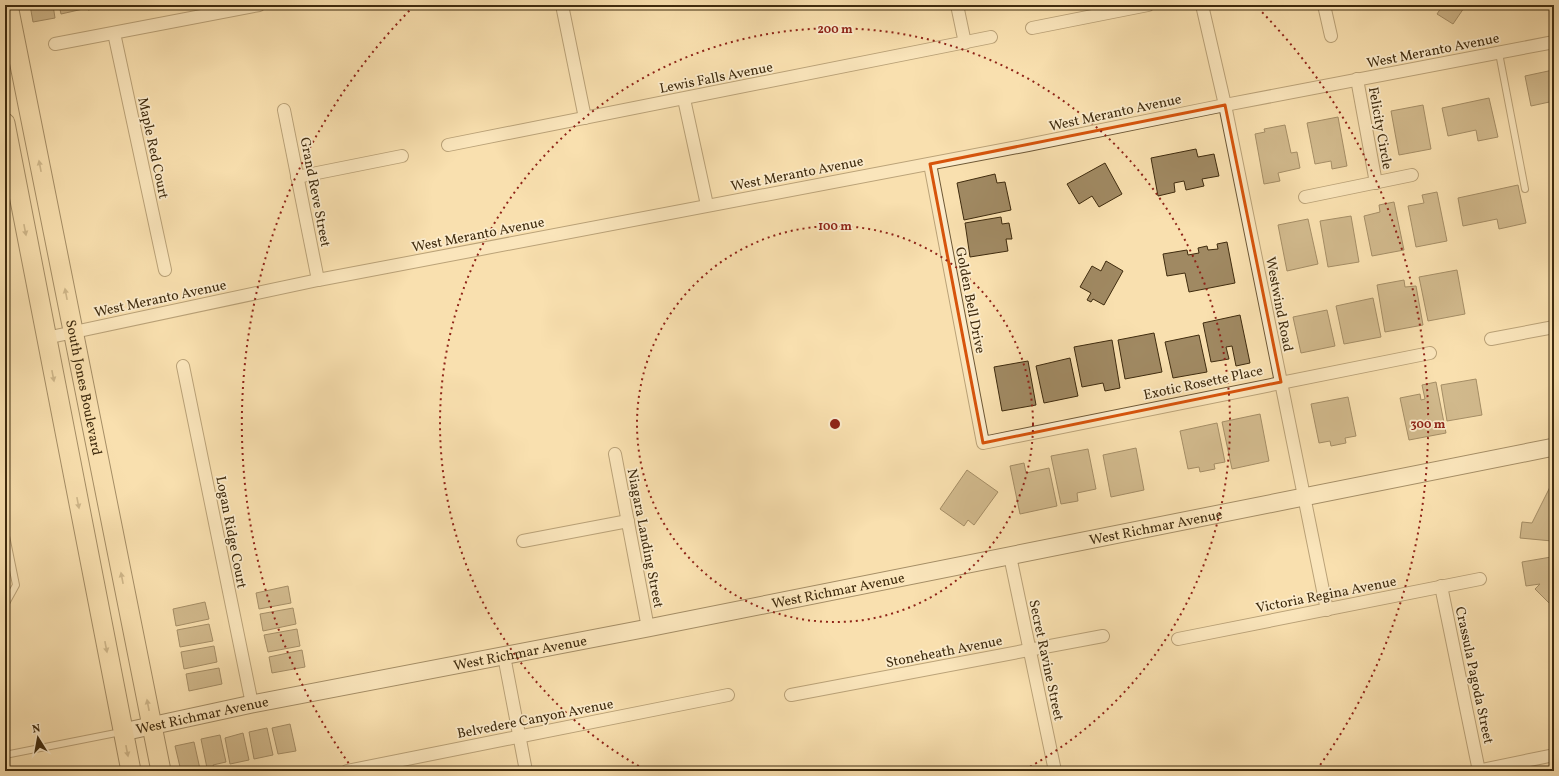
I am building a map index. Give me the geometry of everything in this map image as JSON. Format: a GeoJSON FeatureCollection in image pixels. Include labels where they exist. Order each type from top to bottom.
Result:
{"type":"FeatureCollection","features":[{"type":"Feature","properties":{"kind":"main road","name":"South Jones Boulevard"},"geometry":{"type":"LineString","coordinates":[[8,5],[160,771]]}},
{"type":"Feature","properties":{"kind":"main road","name":"South Jones Boulevard"},"geometry":{"type":"LineString","coordinates":[[5,123],[130,771]]}},
{"type":"Feature","properties":{"kind":"street"},"geometry":{"type":"LineString","coordinates":[[55,44],[259,5]]}},
{"type":"Feature","properties":{"kind":"street"},"geometry":{"type":"LineString","coordinates":[[562,5],[586,118]]}},
{"type":"Feature","properties":{"kind":"street"},"geometry":{"type":"LineString","coordinates":[[957,5],[965,43]]}},
{"type":"Feature","properties":{"kind":"street"},"geometry":{"type":"LineString","coordinates":[[1032,28],[1148,5]]}},
{"type":"Feature","properties":{"kind":"street","name":"Westwind Road"},"geometry":{"type":"LineString","coordinates":[[1202,5],[1225,105],[1327,610]]}},
{"type":"Feature","properties":{"kind":"street"},"geometry":{"type":"LineString","coordinates":[[1324,5],[1331,36]]}},
{"type":"Feature","properties":{"kind":"street","name":"Maple Red Court"},"geometry":{"type":"LineString","coordinates":[[114,33],[165,270]]}},
{"type":"Feature","properties":{"kind":"street","name":"Lewis Falls Avenue"},"geometry":{"type":"LineString","coordinates":[[448,145],[991,37]]}},
{"type":"Feature","properties":{"kind":"street","name":"West Meranto Avenue"},"geometry":{"type":"LineString","coordinates":[[46,338],[318,280],[707,205],[930,164],[1225,105],[1554,42]]}},
{"type":"Feature","properties":{"kind":"street","name":"Felicity Circle"},"geometry":{"type":"LineString","coordinates":[[1358,80],[1376,183]]}},
{"type":"Feature","properties":{"kind":"street"},"geometry":{"type":"LineString","coordinates":[[684,99],[707,205]]}},
{"type":"Feature","properties":{"kind":"street","name":"Grand Reve Street"},"geometry":{"type":"LineString","coordinates":[[284,110],[318,280]]}},
{"type":"Feature","properties":{"kind":"street"},"geometry":{"type":"LineString","coordinates":[[298,177],[402,156]]}},
{"type":"Feature","properties":{"kind":"street","name":"Golden Bell Drive"},"geometry":{"type":"LineString","coordinates":[[930,164],[983,443]]}},
{"type":"Feature","properties":{"kind":"street","name":"Felicity Circle"},"geometry":{"type":"LineString","coordinates":[[1305,196],[1412,175]]}},
{"type":"Feature","properties":{"kind":"street"},"geometry":{"type":"LineString","coordinates":[[1491,339],[1554,327]]}},
{"type":"Feature","properties":{"kind":"street","name":"Exotic Rosette Place"},"geometry":{"type":"LineString","coordinates":[[983,443],[1430,353]]}},
{"type":"Feature","properties":{"kind":"street","name":"Logan Ridge Court"},"geometry":{"type":"LineString","coordinates":[[183,366],[252,704]]}},
{"type":"Feature","properties":{"kind":"street","name":"West Richmar Avenue"},"geometry":{"type":"LineString","coordinates":[[123,732],[252,704],[648,628],[1554,447]]}},
{"type":"Feature","properties":{"kind":"street","name":"Niagara Landing Street"},"geometry":{"type":"LineString","coordinates":[[615,454],[648,628]]}},
{"type":"Feature","properties":{"kind":"street"},"geometry":{"type":"LineString","coordinates":[[523,541],[628,521]]}},
{"type":"Feature","properties":{"kind":"street","name":"Secret Ravine Street"},"geometry":{"type":"LineString","coordinates":[[1010,556],[1055,771]]}},
{"type":"Feature","properties":{"kind":"street","name":"Victoria Regina Avenue"},"geometry":{"type":"LineString","coordinates":[[1178,639],[1480,579]]}},
{"type":"Feature","properties":{"kind":"street","name":"Crassula Pagoda Street"},"geometry":{"type":"LineString","coordinates":[[1442,586],[1478,771]]}},
{"type":"Feature","properties":{"kind":"street","name":"Stoneheath Avenue"},"geometry":{"type":"LineString","coordinates":[[791,695],[1102,636]]}},
{"type":"Feature","properties":{"kind":"street"},"geometry":{"type":"LineString","coordinates":[[504,656],[526,771]]}},
{"type":"Feature","properties":{"kind":"street","name":"Belvedere Canyon Avenue"},"geometry":{"type":"LineString","coordinates":[[347,771],[728,695]]}},
{"type":"Feature","properties":{"kind":"street"},"geometry":{"type":"LineString","coordinates":[[1478,771],[1554,755]]}},
{"type":"Feature","properties":{"kind":"lane"},"geometry":{"type":"LineString","coordinates":[[1499,53],[1525,189]]}},
{"type":"Feature","properties":{"kind":"lane"},"geometry":{"type":"LineString","coordinates":[[5,531],[16,585],[5,605]]}},
{"type":"Feature","properties":{"kind":"lane"},"geometry":{"type":"LineString","coordinates":[[5,755],[123,732]]}},
{"type":"Feature","properties":{"kind":"highlighted area"},"geometry":{"type":"Polygon","coordinates":[[[1225,105],[1281,382],[983,443],[930,164],[1225,105]]]}},
{"type":"Feature","properties":{"kind":"building"},"geometry":{"type":"Polygon","coordinates":[[[30,5],[45,5],[45,7],[53,5],[55,18],[33,22],[30,5]]]}},
{"type":"Feature","properties":{"kind":"building"},"geometry":{"type":"Polygon","coordinates":[[[59,5],[82,5],[83,9],[61,14],[59,5]]]}},
{"type":"Feature","properties":{"kind":"building"},"geometry":{"type":"Polygon","coordinates":[[[87,5],[109,5],[109,6],[88,10],[87,5]]]}},
{"type":"Feature","properties":{"kind":"building"},"geometry":{"type":"Polygon","coordinates":[[[1438,5],[1466,5],[1453,24],[1437,14],[1441,8],[1438,5]]]}},
{"type":"Feature","properties":{"kind":"building"},"geometry":{"type":"Polygon","coordinates":[[[1553,70],[1554,101],[1531,106],[1525,76],[1553,70]]]}},
{"type":"Feature","properties":{"kind":"building"},"geometry":{"type":"Polygon","coordinates":[[[1489,98],[1498,137],[1478,141],[1476,130],[1448,136],[1442,108],[1489,98]]]}},
{"type":"Feature","properties":{"kind":"building"},"geometry":{"type":"Polygon","coordinates":[[[1423,105],[1431,149],[1399,155],[1391,111],[1423,105]]]}},
{"type":"Feature","properties":{"kind":"building"},"geometry":{"type":"Polygon","coordinates":[[[1338,117],[1347,166],[1332,169],[1331,161],[1315,164],[1307,123],[1338,117]]]}},
{"type":"Feature","properties":{"kind":"building"},"geometry":{"type":"Polygon","coordinates":[[[1285,125],[1291,153],[1297,152],[1300,168],[1278,173],[1280,181],[1264,184],[1255,134],[1265,132],[1264,129],[1285,125]]]}},
{"type":"Feature","properties":{"kind":"building"},"geometry":{"type":"Polygon","coordinates":[[[1196,149],[1198,157],[1214,154],[1219,176],[1202,179],[1204,186],[1186,190],[1184,181],[1174,183],[1175,192],[1158,196],[1151,158],[1196,149]]]}},
{"type":"Feature","properties":{"kind":"building"},"geometry":{"type":"Polygon","coordinates":[[[1105,163],[1122,194],[1099,207],[1092,196],[1079,204],[1067,184],[1105,163]]]}},
{"type":"Feature","properties":{"kind":"building"},"geometry":{"type":"Polygon","coordinates":[[[995,174],[997,183],[1005,182],[1011,210],[964,220],[957,183],[995,174]]]}},
{"type":"Feature","properties":{"kind":"building"},"geometry":{"type":"Polygon","coordinates":[[[1518,185],[1526,223],[1499,229],[1497,219],[1463,226],[1458,198],[1518,185]]]}},
{"type":"Feature","properties":{"kind":"building"},"geometry":{"type":"Polygon","coordinates":[[[1437,192],[1447,241],[1416,247],[1408,206],[1424,203],[1422,195],[1437,192]]]}},
{"type":"Feature","properties":{"kind":"building"},"geometry":{"type":"Polygon","coordinates":[[[1394,202],[1404,250],[1372,256],[1364,216],[1380,212],[1379,205],[1394,202]]]}},
{"type":"Feature","properties":{"kind":"building"},"geometry":{"type":"Polygon","coordinates":[[[1351,216],[1359,262],[1328,267],[1320,221],[1351,216]]]}},
{"type":"Feature","properties":{"kind":"building"},"geometry":{"type":"Polygon","coordinates":[[[1001,217],[1002,224],[1009,223],[1012,239],[1006,239],[1008,251],[970,257],[965,223],[1001,217]]]}},
{"type":"Feature","properties":{"kind":"building"},"geometry":{"type":"Polygon","coordinates":[[[1308,219],[1318,264],[1287,271],[1278,225],[1308,219]]]}},
{"type":"Feature","properties":{"kind":"building"},"geometry":{"type":"Polygon","coordinates":[[[1227,242],[1235,283],[1189,292],[1185,273],[1167,276],[1163,254],[1187,250],[1188,255],[1199,253],[1198,248],[1207,246],[1208,250],[1218,249],[1217,244],[1227,242]]]}},
{"type":"Feature","properties":{"kind":"building"},"geometry":{"type":"Polygon","coordinates":[[[1106,261],[1123,271],[1104,305],[1093,299],[1091,302],[1087,300],[1091,293],[1080,287],[1092,266],[1101,271],[1106,261]]]}},
{"type":"Feature","properties":{"kind":"building"},"geometry":{"type":"Polygon","coordinates":[[[1457,270],[1465,314],[1428,321],[1419,277],[1457,270]]]}},
{"type":"Feature","properties":{"kind":"building"},"geometry":{"type":"Polygon","coordinates":[[[1404,280],[1405,287],[1416,286],[1423,325],[1385,332],[1377,285],[1404,280]]]}},
{"type":"Feature","properties":{"kind":"building"},"geometry":{"type":"Polygon","coordinates":[[[1373,298],[1381,337],[1344,344],[1336,306],[1373,298]]]}},
{"type":"Feature","properties":{"kind":"building"},"geometry":{"type":"Polygon","coordinates":[[[1327,310],[1335,346],[1301,353],[1293,317],[1327,310]]]}},
{"type":"Feature","properties":{"kind":"building"},"geometry":{"type":"Polygon","coordinates":[[[1240,315],[1250,363],[1236,366],[1232,346],[1226,347],[1229,359],[1211,362],[1203,323],[1240,315]]]}},
{"type":"Feature","properties":{"kind":"building"},"geometry":{"type":"Polygon","coordinates":[[[1154,333],[1162,372],[1125,379],[1118,340],[1154,333]]]}},
{"type":"Feature","properties":{"kind":"building"},"geometry":{"type":"Polygon","coordinates":[[[1199,335],[1207,372],[1173,378],[1165,342],[1199,335]]]}},
{"type":"Feature","properties":{"kind":"building"},"geometry":{"type":"Polygon","coordinates":[[[1112,340],[1120,388],[1105,391],[1103,383],[1082,387],[1074,347],[1112,340]]]}},
{"type":"Feature","properties":{"kind":"building"},"geometry":{"type":"Polygon","coordinates":[[[1070,358],[1078,396],[1044,403],[1036,366],[1070,358]]]}},
{"type":"Feature","properties":{"kind":"building"},"geometry":{"type":"Polygon","coordinates":[[[1028,361],[1036,405],[1002,411],[994,367],[1028,361]]]}},
{"type":"Feature","properties":{"kind":"building"},"geometry":{"type":"Polygon","coordinates":[[[1476,379],[1482,415],[1447,421],[1441,385],[1476,379]]]}},
{"type":"Feature","properties":{"kind":"building"},"geometry":{"type":"Polygon","coordinates":[[[1436,382],[1446,433],[1409,440],[1400,398],[1420,394],[1421,400],[1425,399],[1422,385],[1436,382]]]}},
{"type":"Feature","properties":{"kind":"building"},"geometry":{"type":"Polygon","coordinates":[[[1348,397],[1356,436],[1345,438],[1346,443],[1331,446],[1330,441],[1319,443],[1311,404],[1348,397]]]}},
{"type":"Feature","properties":{"kind":"building"},"geometry":{"type":"Polygon","coordinates":[[[1260,414],[1269,461],[1232,469],[1222,422],[1260,414]]]}},
{"type":"Feature","properties":{"kind":"building"},"geometry":{"type":"Polygon","coordinates":[[[1217,423],[1225,462],[1214,464],[1215,469],[1200,472],[1199,467],[1188,469],[1180,431],[1217,423]]]}},
{"type":"Feature","properties":{"kind":"building"},"geometry":{"type":"Polygon","coordinates":[[[1136,448],[1144,490],[1111,497],[1103,455],[1136,448]]]}},
{"type":"Feature","properties":{"kind":"building"},"geometry":{"type":"Polygon","coordinates":[[[1088,449],[1096,489],[1077,493],[1078,501],[1061,504],[1051,456],[1088,449]]]}},
{"type":"Feature","properties":{"kind":"building"},"geometry":{"type":"Polygon","coordinates":[[[1024,463],[1026,473],[1049,468],[1057,506],[1020,514],[1010,466],[1024,463]]]}},
{"type":"Feature","properties":{"kind":"building"},"geometry":{"type":"Polygon","coordinates":[[[967,470],[998,492],[974,525],[968,520],[964,526],[940,509],[967,470]]]}},
{"type":"Feature","properties":{"kind":"building"},"geometry":{"type":"Polygon","coordinates":[[[1553,481],[1554,535],[1552,541],[1520,538],[1522,522],[1532,523],[1553,481]]]}},
{"type":"Feature","properties":{"kind":"building"},"geometry":{"type":"Polygon","coordinates":[[[1551,557],[1554,570],[1554,608],[1535,589],[1540,584],[1526,586],[1522,562],[1551,557]]]}},
{"type":"Feature","properties":{"kind":"building"},"geometry":{"type":"Polygon","coordinates":[[[288,586],[291,603],[259,609],[256,593],[288,586]]]}},
{"type":"Feature","properties":{"kind":"building"},"geometry":{"type":"Polygon","coordinates":[[[205,602],[209,619],[176,626],[173,609],[205,602]]]}},
{"type":"Feature","properties":{"kind":"building"},"geometry":{"type":"Polygon","coordinates":[[[293,608],[296,624],[263,631],[260,614],[293,608]]]}},
{"type":"Feature","properties":{"kind":"building"},"geometry":{"type":"Polygon","coordinates":[[[209,624],[213,641],[180,647],[177,630],[209,624]]]}},
{"type":"Feature","properties":{"kind":"building"},"geometry":{"type":"Polygon","coordinates":[[[297,629],[300,646],[268,652],[264,635],[297,629]]]}},
{"type":"Feature","properties":{"kind":"building"},"geometry":{"type":"Polygon","coordinates":[[[214,646],[217,662],[184,669],[181,652],[214,646]]]}},
{"type":"Feature","properties":{"kind":"building"},"geometry":{"type":"Polygon","coordinates":[[[302,650],[305,667],[272,673],[269,657],[302,650]]]}},
{"type":"Feature","properties":{"kind":"building"},"geometry":{"type":"Polygon","coordinates":[[[219,668],[222,684],[189,691],[186,674],[219,668]]]}},
{"type":"Feature","properties":{"kind":"building"},"geometry":{"type":"Polygon","coordinates":[[[290,724],[296,751],[278,754],[272,728],[290,724]]]}},
{"type":"Feature","properties":{"kind":"building"},"geometry":{"type":"Polygon","coordinates":[[[267,728],[273,755],[254,759],[249,732],[267,728]]]}},
{"type":"Feature","properties":{"kind":"building"},"geometry":{"type":"Polygon","coordinates":[[[243,733],[249,760],[230,764],[225,738],[243,733]]]}},
{"type":"Feature","properties":{"kind":"building"},"geometry":{"type":"Polygon","coordinates":[[[220,735],[226,762],[207,768],[201,739],[220,735]]]}},
{"type":"Feature","properties":{"kind":"building"},"geometry":{"type":"Polygon","coordinates":[[[194,742],[200,769],[181,771],[175,746],[194,742]]]}}]}
